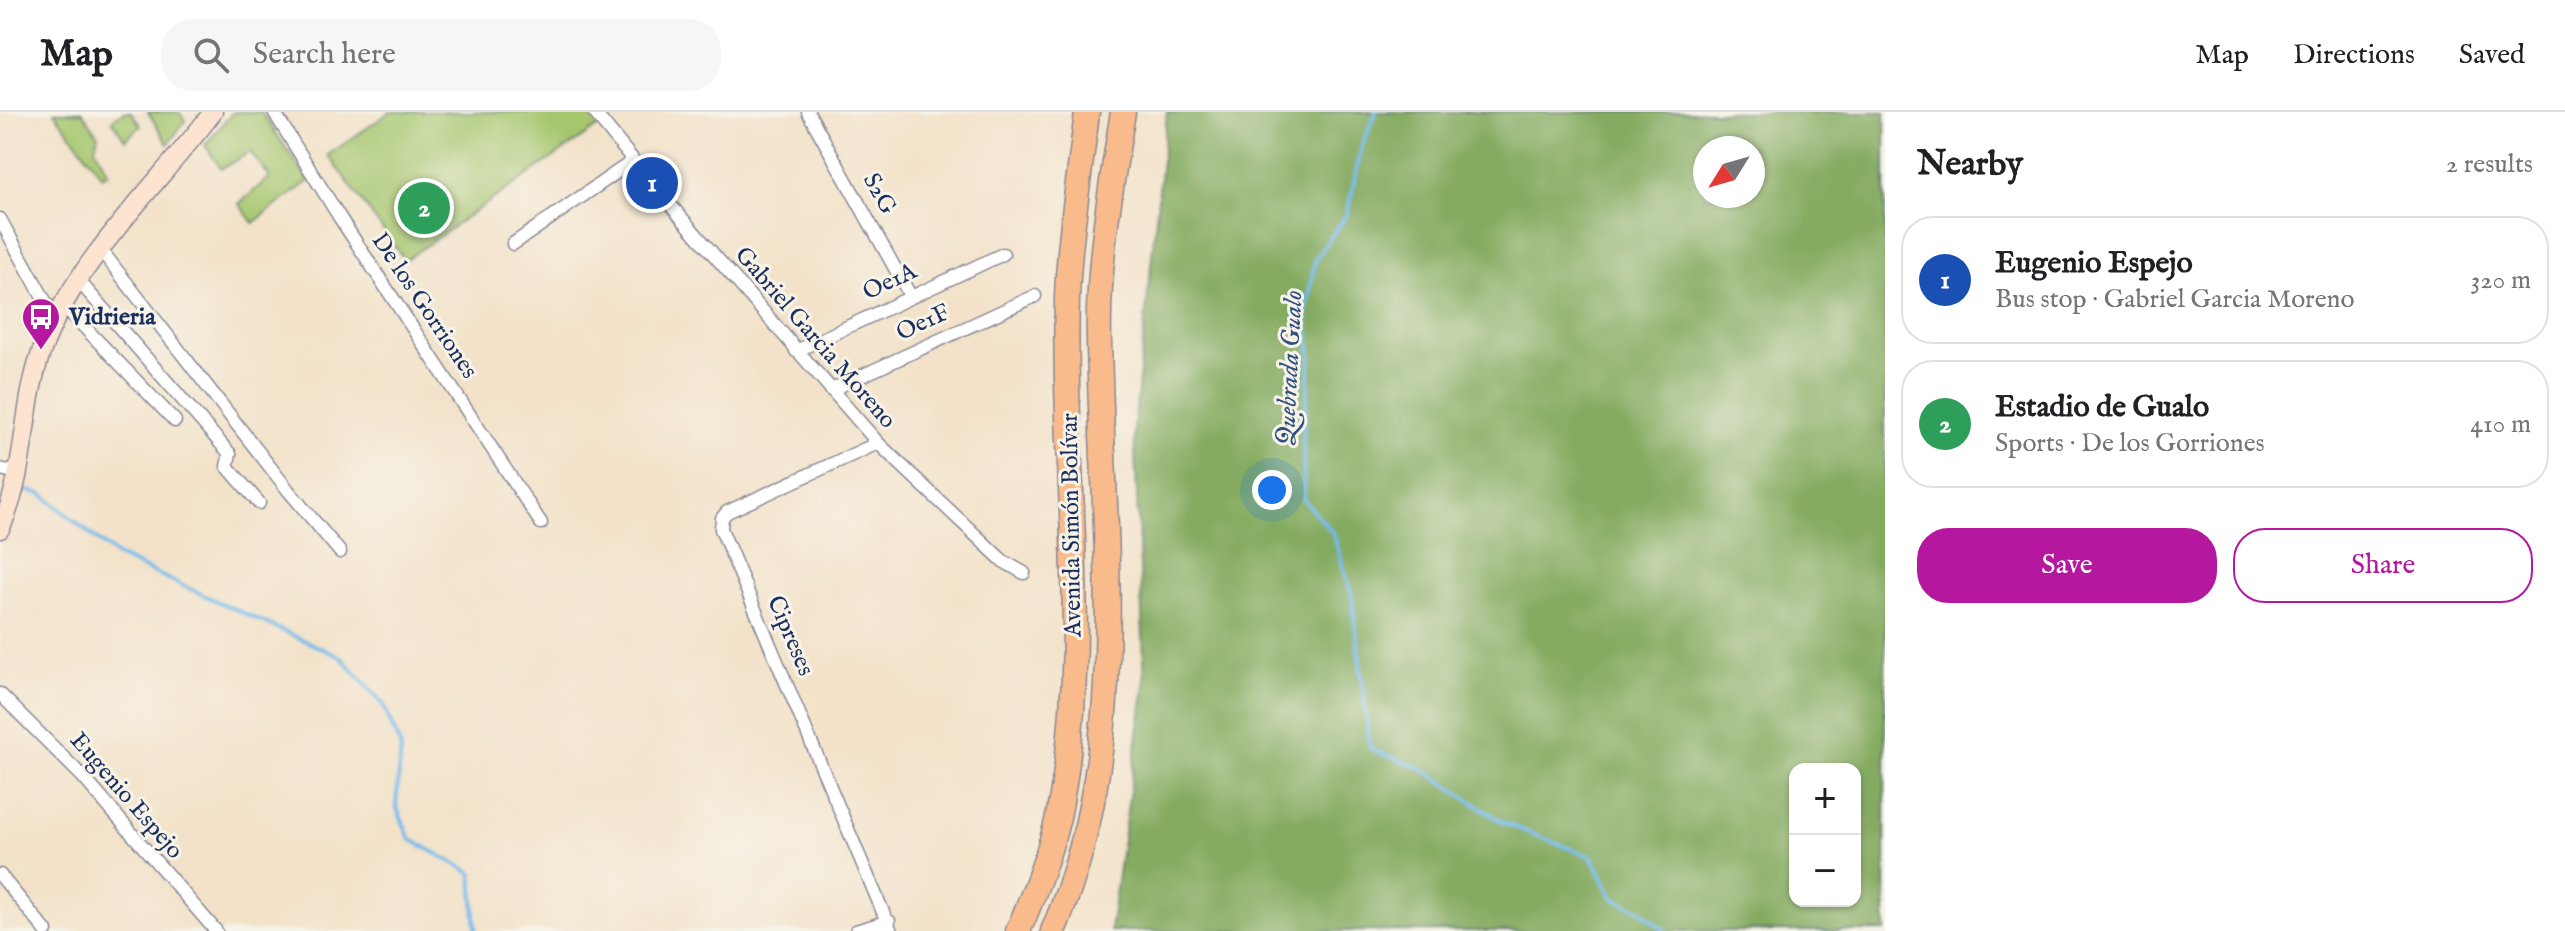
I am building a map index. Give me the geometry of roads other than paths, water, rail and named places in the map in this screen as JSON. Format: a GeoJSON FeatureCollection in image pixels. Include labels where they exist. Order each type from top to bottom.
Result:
{"type":"FeatureCollection","features":[{"type":"Feature","properties":{"kind":"highway","name":"Avenida Simón Bolívar"},"geometry":{"type":"LineString","coordinates":[[1018,931],[1037,888],[1057,818],[1072,710],[1076,605],[1067,298],[1087,112]]}},
{"type":"Feature","properties":{"kind":"highway","name":"Avenida Simón Bolívar"},"geometry":{"type":"LineString","coordinates":[[1053,931],[1069,894],[1091,811],[1106,709],[1108,587],[1098,336],[1107,218],[1123,112]]}},
{"type":"Feature","properties":{"kind":"street","name":"De los Gorriones"},"geometry":{"type":"LineString","coordinates":[[274,112],[541,523]]}},
{"type":"Feature","properties":{"kind":"street","name":"Gabriel Garcia Moreno"},"geometry":{"type":"LineString","coordinates":[[594,112],[878,443],[1003,561],[1024,573]]}},
{"type":"Feature","properties":{"kind":"street","name":"S2G"},"geometry":{"type":"LineString","coordinates":[[808,112],[911,297]]}},
{"type":"Feature","properties":{"kind":"street"},"geometry":{"type":"LineString","coordinates":[[0,529],[41,351],[59,312],[78,280],[204,116]]}},
{"type":"Feature","properties":{"kind":"street"},"geometry":{"type":"LineString","coordinates":[[513,244],[633,161]]}},
{"type":"Feature","properties":{"kind":"street"},"geometry":{"type":"LineString","coordinates":[[0,219],[59,312],[175,421]]}},
{"type":"Feature","properties":{"kind":"street"},"geometry":{"type":"LineString","coordinates":[[101,250],[340,552]]}},
{"type":"Feature","properties":{"kind":"street","name":"Oe1A"},"geometry":{"type":"LineString","coordinates":[[796,351],[1003,254]]}},
{"type":"Feature","properties":{"kind":"street"},"geometry":{"type":"LineString","coordinates":[[78,280],[230,454],[227,466],[259,503]]}},
{"type":"Feature","properties":{"kind":"street","name":"Oe1F"},"geometry":{"type":"LineString","coordinates":[[831,390],[1035,296]]}},
{"type":"Feature","properties":{"kind":"street","name":"Cipreses"},"geometry":{"type":"LineString","coordinates":[[878,443],[727,512],[722,518],[721,529],[890,926]]}},
{"type":"Feature","properties":{"kind":"street","name":"Eugenio Espejo"},"geometry":{"type":"LineString","coordinates":[[0,694],[83,777],[216,931]]}},
{"type":"Feature","properties":{"kind":"street"},"geometry":{"type":"LineString","coordinates":[[0,875],[46,931]]}},
{"type":"Feature","properties":{"kind":"street"},"geometry":{"type":"LineString","coordinates":[[856,931],[890,926]]}},
{"type":"Feature","properties":{"kind":"waterway","name":"Quebrada Gualo"},"geometry":{"type":"LineString","coordinates":[[1376,112],[1362,145],[1347,214],[1315,259],[1306,315],[1311,356],[1303,435],[1304,500],[1333,533],[1352,596],[1370,749],[1421,768],[1504,823],[1592,857],[1613,898],[1640,910],[1665,931]]}},
{"type":"Feature","properties":{"kind":"waterway"},"geometry":{"type":"LineString","coordinates":[[21,489],[42,494],[117,556],[341,657],[383,704],[401,748],[396,806],[410,839],[472,873],[476,931]]}},
{"type":"Feature","properties":{"kind":"place","name":"Eugenio Espejo"},"geometry":{"type":"Point","coordinates":[652,183]}},
{"type":"Feature","properties":{"kind":"place","name":"Estadio de Gualo"},"geometry":{"type":"Point","coordinates":[424,208]}},
{"type":"Feature","properties":{"kind":"place","name":"Vidrieria"},"geometry":{"type":"Point","coordinates":[41,351]}}]}
